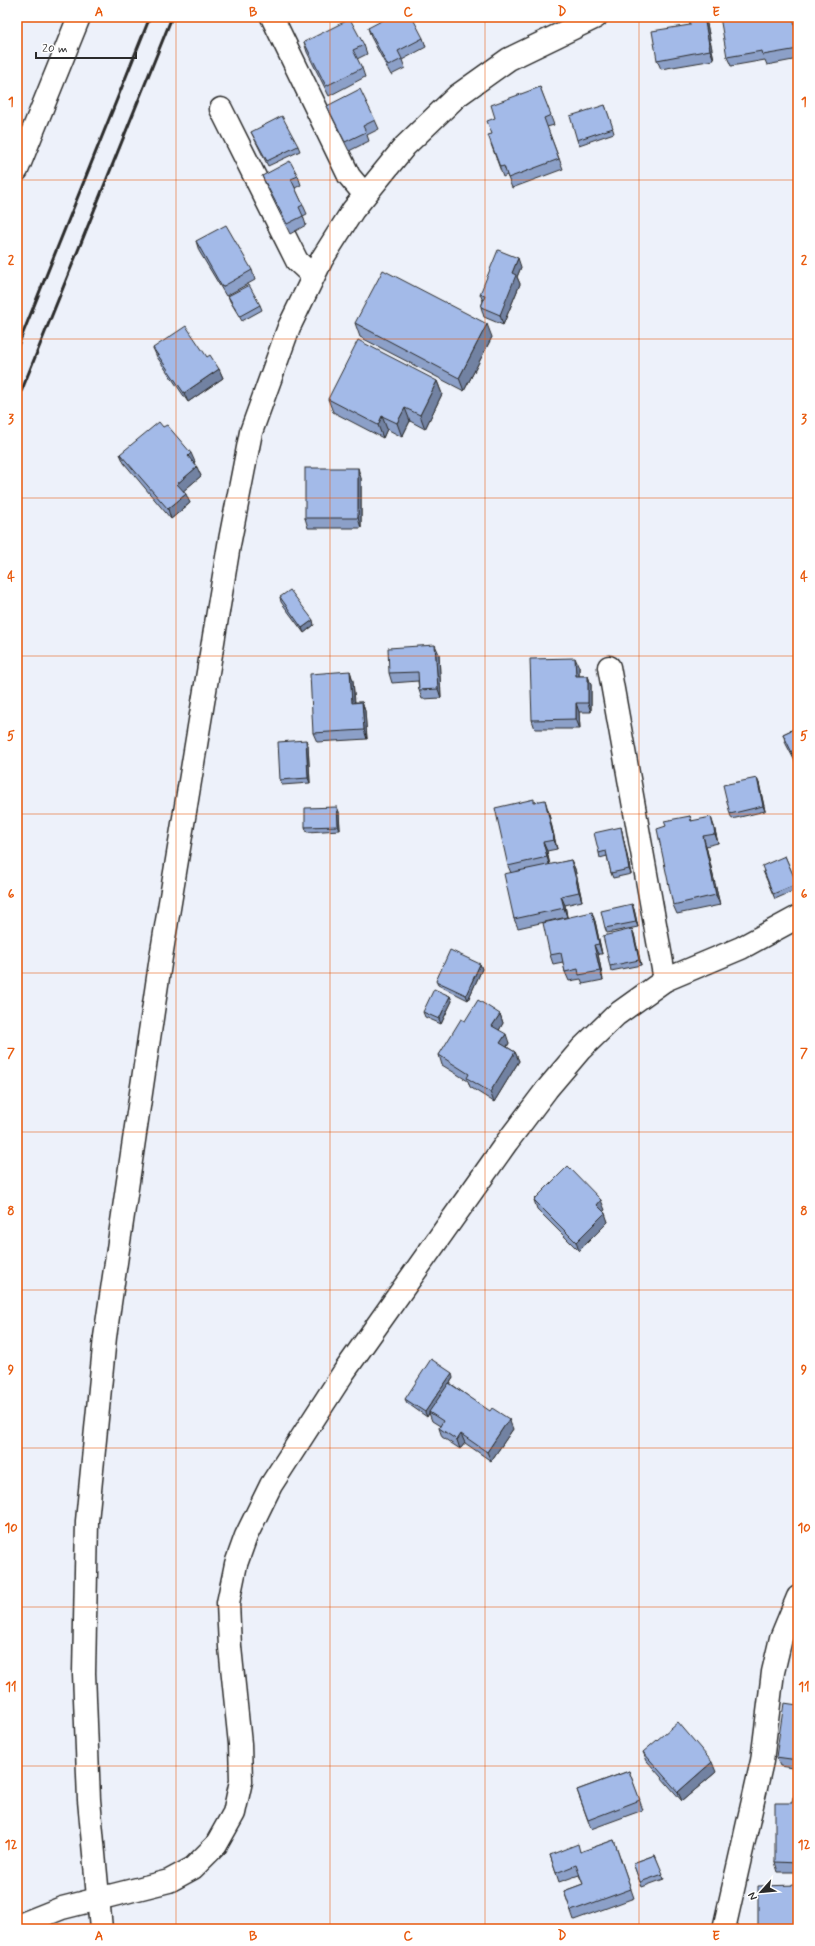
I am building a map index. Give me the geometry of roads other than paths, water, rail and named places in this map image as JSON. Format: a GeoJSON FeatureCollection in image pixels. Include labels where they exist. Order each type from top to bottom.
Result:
{"type":"FeatureCollection","features":[{"type":"Feature","properties":{"kind":"street"},"geometry":{"type":"LineString","coordinates":[[17,170],[79,17]]}},
{"type":"Feature","properties":{"kind":"street"},"geometry":{"type":"LineString","coordinates":[[272,17],[350,176],[365,195]]}},
{"type":"Feature","properties":{"kind":"street"},"geometry":{"type":"LineString","coordinates":[[101,1929],[97,1899],[89,1800],[84,1673],[87,1521],[105,1337],[161,957],[229,545],[249,439],[289,327],[313,276],[353,210],[405,146],[457,96],[509,59],[596,17]]}},
{"type":"Feature","properties":{"kind":"street"},"geometry":{"type":"LineString","coordinates":[[220,109],[297,261],[313,276]]}},
{"type":"Feature","properties":{"kind":"street"},"geometry":{"type":"LineString","coordinates":[[609,667],[665,980]]}},
{"type":"Feature","properties":{"kind":"street"},"geometry":{"type":"LineString","coordinates":[[17,1926],[62,1908],[169,1881],[193,1868],[216,1845],[234,1813],[241,1780],[240,1744],[230,1646],[228,1603],[236,1564],[246,1536],[271,1485],[344,1372],[546,1089],[580,1049],[616,1015],[665,980],[741,948],[798,917]]}},
{"type":"Feature","properties":{"kind":"street"},"geometry":{"type":"LineString","coordinates":[[724,1929],[762,1761],[773,1672],[781,1638],[798,1597]]}},
{"type":"Feature","properties":{"kind":"railway"},"geometry":{"type":"LineString","coordinates":[[17,348],[150,17]]}},
{"type":"Feature","properties":{"kind":"railway"},"geometry":{"type":"LineString","coordinates":[[17,402],[172,17]]}}]}
